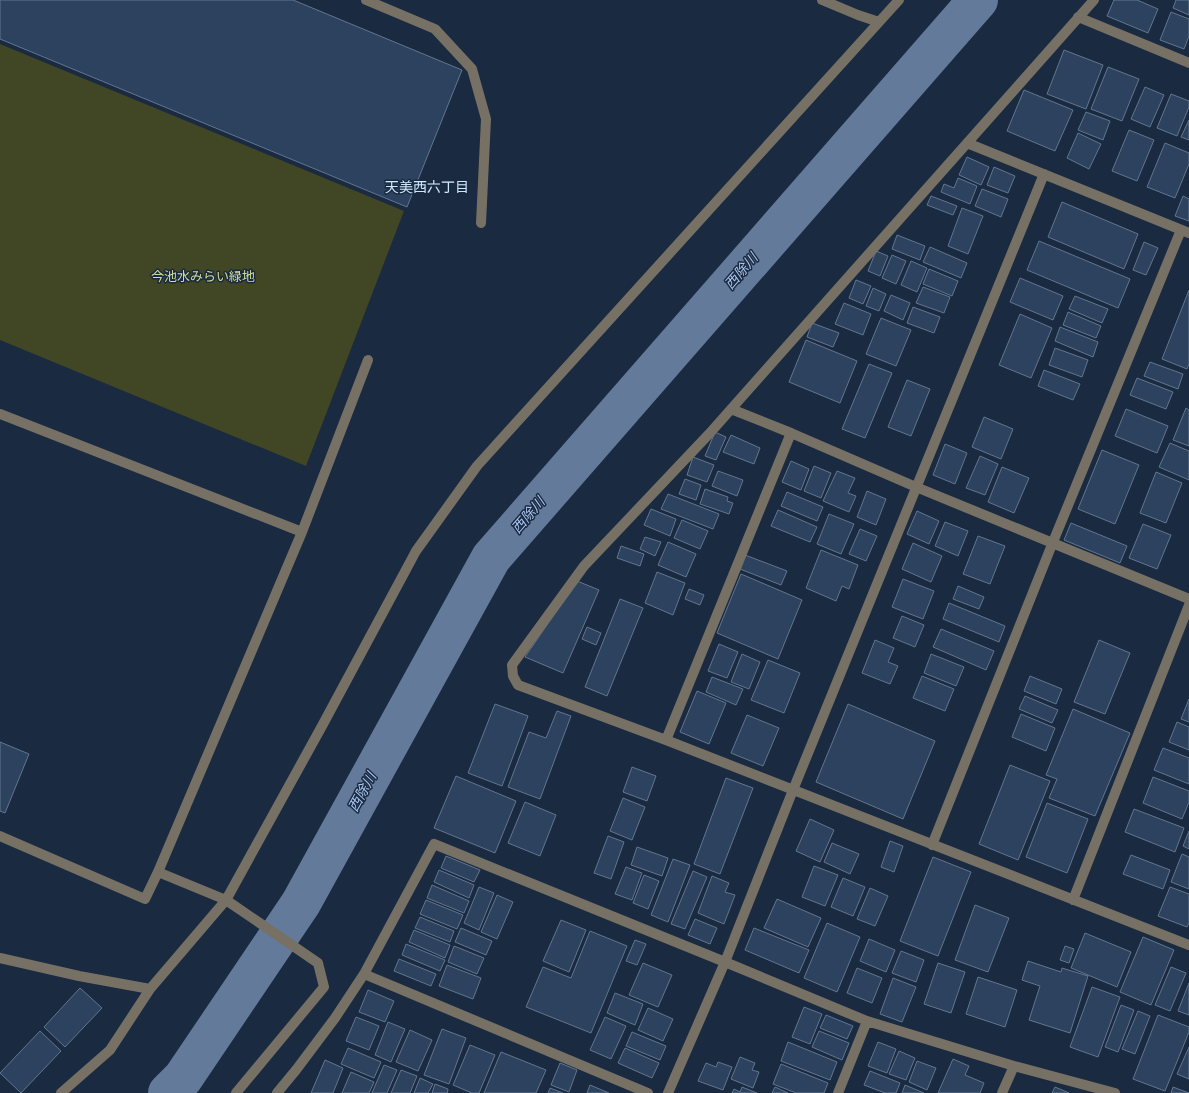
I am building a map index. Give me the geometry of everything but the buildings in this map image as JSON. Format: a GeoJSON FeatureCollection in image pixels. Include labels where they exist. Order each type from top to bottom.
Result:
{"type":"FeatureCollection","features":[{"type":"Feature","properties":{"kind":"street"},"geometry":{"type":"LineString","coordinates":[[366,0],[435,29],[472,68],[486,119],[481,223]]}},
{"type":"Feature","properties":{"kind":"street"},"geometry":{"type":"LineString","coordinates":[[822,0],[879,22]]}},
{"type":"Feature","properties":{"kind":"street"},"geometry":{"type":"LineString","coordinates":[[61,1093],[110,1050],[150,989],[226,900],[416,551],[477,466],[899,0]]}},
{"type":"Feature","properties":{"kind":"street"},"geometry":{"type":"LineString","coordinates":[[1094,0],[709,434],[584,566],[512,665],[513,676],[518,685],[666,740],[1189,945]]}},
{"type":"Feature","properties":{"kind":"street"},"geometry":{"type":"LineString","coordinates":[[1078,17],[1189,63]]}},
{"type":"Feature","properties":{"kind":"street"},"geometry":{"type":"LineString","coordinates":[[932,845],[1053,542],[1185,231],[967,143]]}},
{"type":"Feature","properties":{"kind":"street"},"geometry":{"type":"LineString","coordinates":[[668,1093],[725,962],[793,790],[1044,174]]}},
{"type":"Feature","properties":{"kind":"street"},"geometry":{"type":"LineString","coordinates":[[0,836],[145,900],[302,532],[368,360]]}},
{"type":"Feature","properties":{"kind":"street"},"geometry":{"type":"LineString","coordinates":[[731,409],[1189,599]]}},
{"type":"Feature","properties":{"kind":"street"},"geometry":{"type":"LineString","coordinates":[[0,414],[302,532]]}},
{"type":"Feature","properties":{"kind":"street"},"geometry":{"type":"LineString","coordinates":[[666,740],[791,433]]}},
{"type":"Feature","properties":{"kind":"street"},"geometry":{"type":"LineString","coordinates":[[1073,900],[1189,605]]}},
{"type":"Feature","properties":{"kind":"street"},"geometry":{"type":"LineString","coordinates":[[277,1093],[335,1018],[364,974],[434,844],[867,1021],[1014,1066],[1115,1093]]}},
{"type":"Feature","properties":{"kind":"street"},"geometry":{"type":"LineString","coordinates":[[158,872],[226,900],[318,963],[324,987],[236,1093]]}},
{"type":"Feature","properties":{"kind":"street"},"geometry":{"type":"LineString","coordinates":[[0,958],[78,976],[150,989]]}},
{"type":"Feature","properties":{"kind":"street"},"geometry":{"type":"LineString","coordinates":[[364,974],[648,1093]]}},
{"type":"Feature","properties":{"kind":"street"},"geometry":{"type":"LineString","coordinates":[[838,1093],[867,1021]]}},
{"type":"Feature","properties":{"kind":"street"},"geometry":{"type":"LineString","coordinates":[[1002,1093],[1014,1066]]}},
{"type":"Feature","properties":{"kind":"green space","name":"今池水みらい緑地"},"geometry":{"type":"Polygon","coordinates":[[[0,44],[404,211],[306,466],[0,340],[0,44]]]}},
{"type":"Feature","properties":{"kind":"waterway","name":"西除川"},"geometry":{"type":"LineString","coordinates":[[168,1093],[183,1078],[301,903],[491,558],[978,0]]}},
{"type":"Feature","properties":{"kind":"district","name":"天美西六丁目"},"geometry":{"type":"Point","coordinates":[427,187]}}]}
